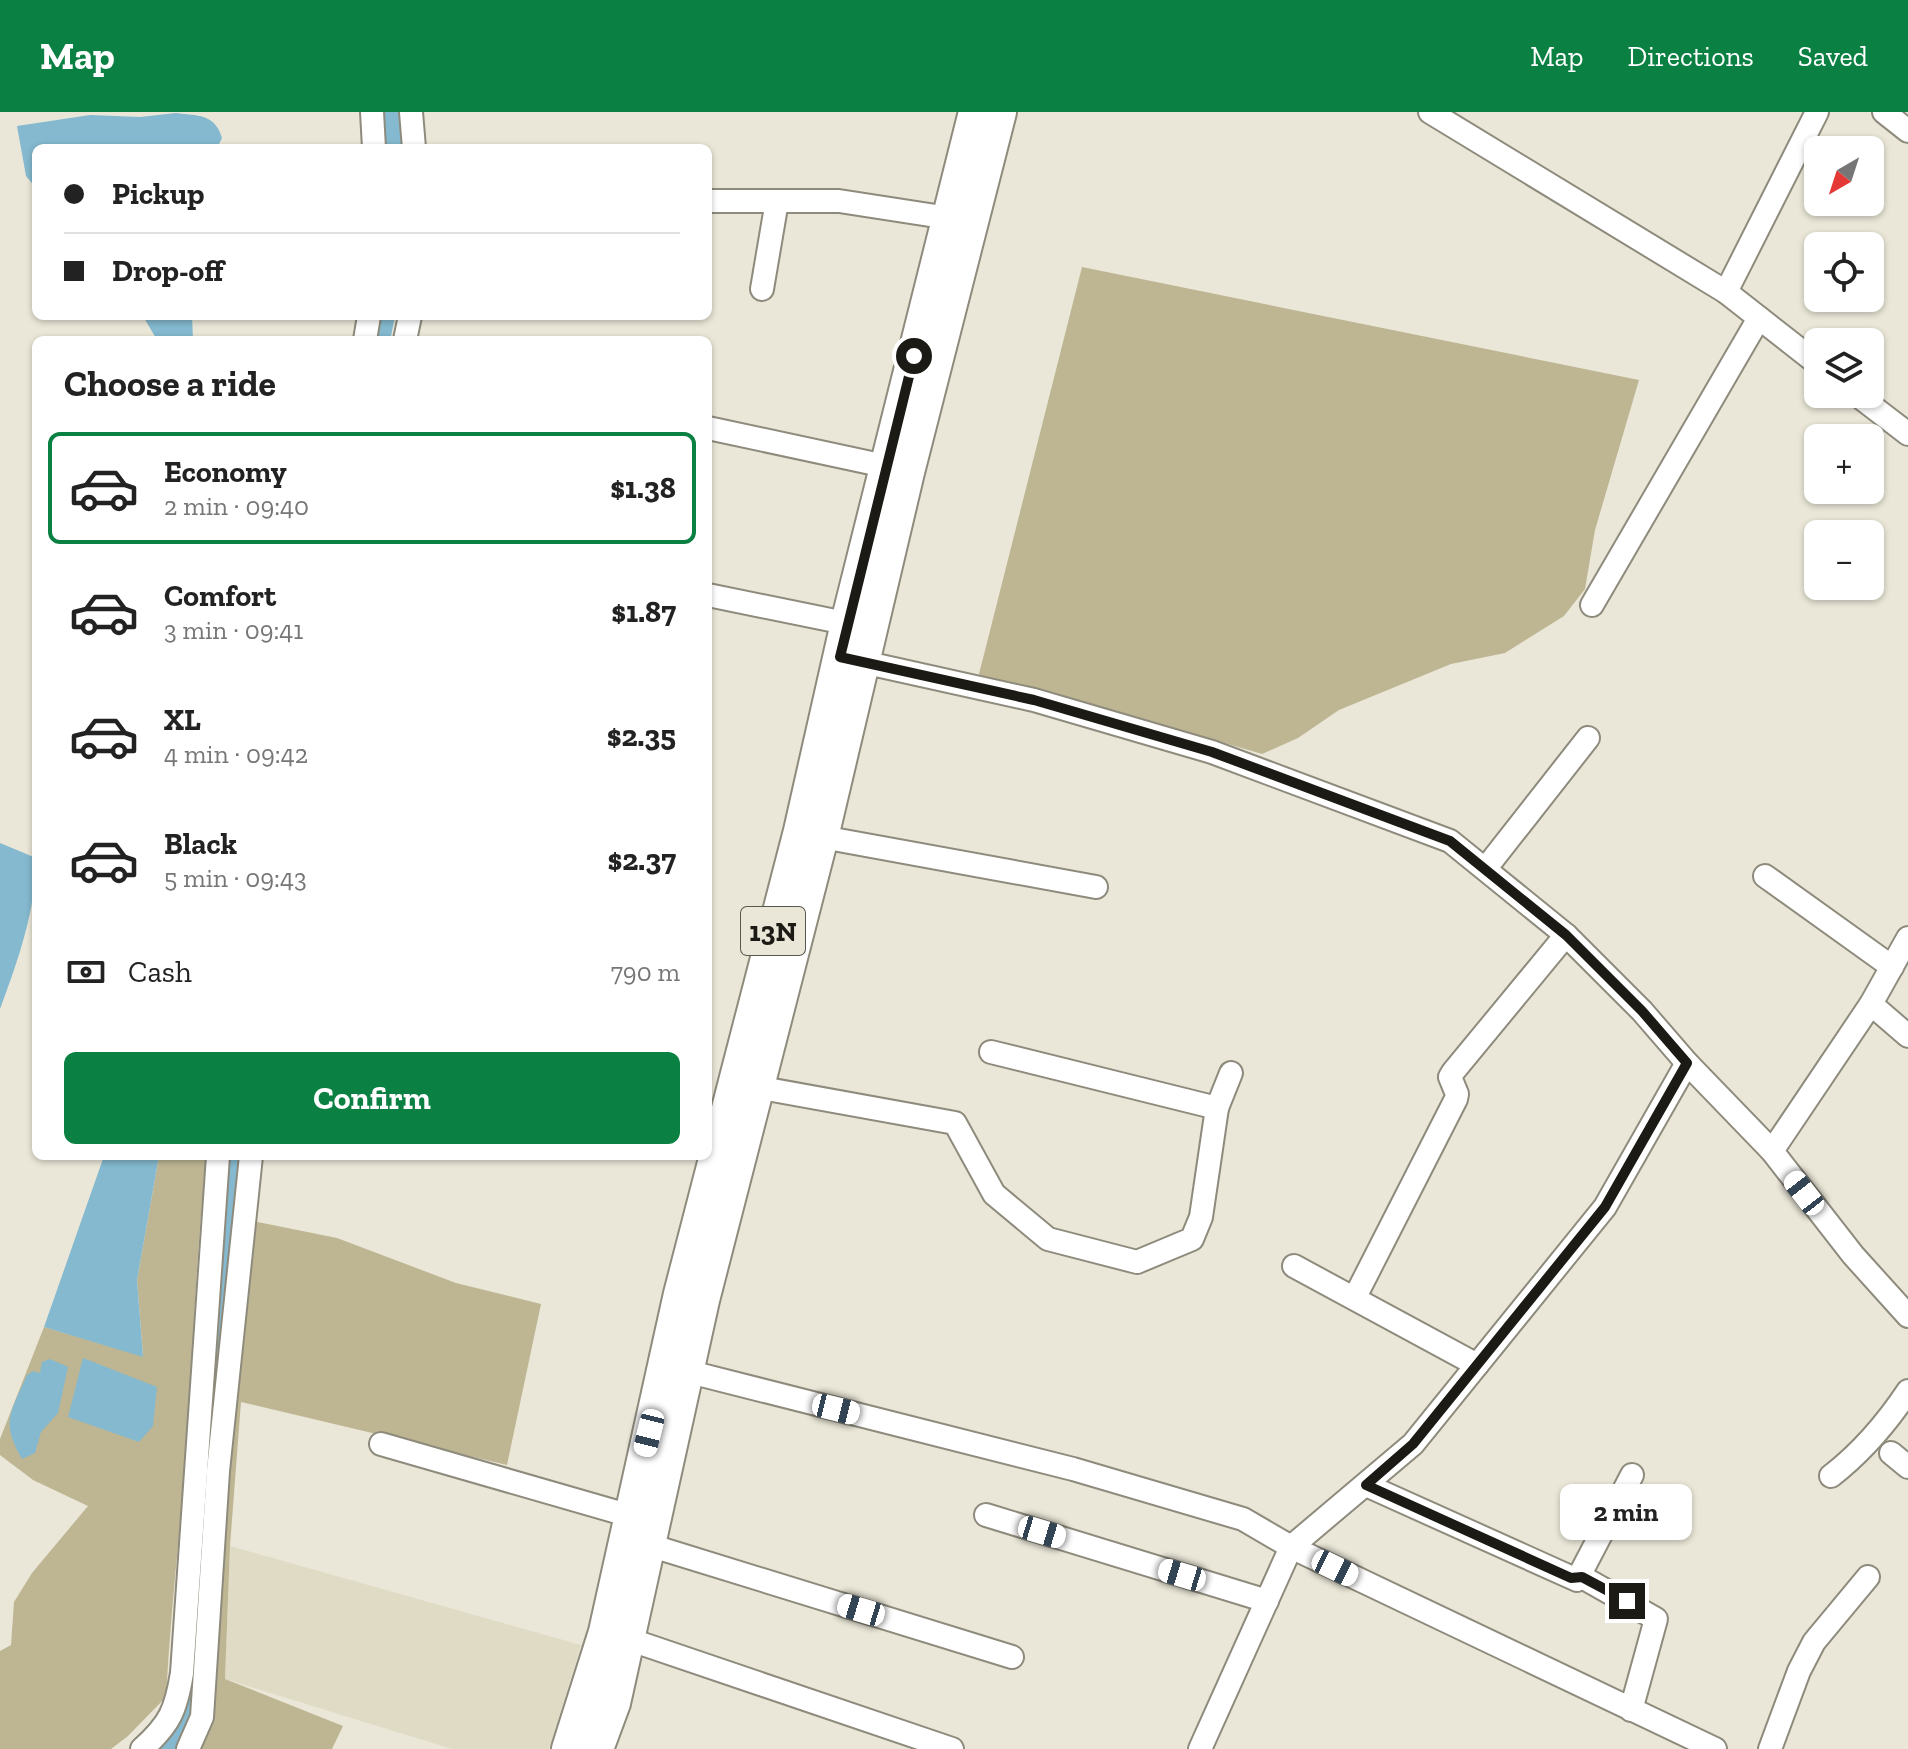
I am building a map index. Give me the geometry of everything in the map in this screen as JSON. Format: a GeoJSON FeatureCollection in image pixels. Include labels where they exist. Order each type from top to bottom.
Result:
{"type":"FeatureCollection","features":[{"type":"Feature","properties":{"kind":"highway","name":"13N"},"geometry":{"type":"LineString","coordinates":[[568,1749],[605,1632],[631,1516],[677,1369],[822,837],[885,466],[975,112]]}},
{"type":"Feature","properties":{"kind":"highway","name":"13N"},"geometry":{"type":"LineString","coordinates":[[859,625],[1000,112]]}},
{"type":"Feature","properties":{"kind":"highway","name":"13N"},"geometry":{"type":"LineString","coordinates":[[597,1749],[614,1703],[649,1545],[677,1369],[684,1279],[800,831],[852,659]]}},
{"type":"Feature","properties":{"kind":"street"},"geometry":{"type":"LineString","coordinates":[[372,112],[374,144]]}},
{"type":"Feature","properties":{"kind":"street"},"geometry":{"type":"LineString","coordinates":[[411,112],[414,144]]}},
{"type":"Feature","properties":{"kind":"street"},"geometry":{"type":"LineString","coordinates":[[1430,112],[1726,292],[1804,353]]}},
{"type":"Feature","properties":{"kind":"street"},"geometry":{"type":"LineString","coordinates":[[1726,292],[1817,112]]}},
{"type":"Feature","properties":{"kind":"street"},"geometry":{"type":"LineString","coordinates":[[1884,112],[1908,131]]}},
{"type":"Feature","properties":{"kind":"street"},"geometry":{"type":"LineString","coordinates":[[712,201],[839,201],[949,218]]}},
{"type":"Feature","properties":{"kind":"street"},"geometry":{"type":"LineString","coordinates":[[762,289],[777,201]]}},
{"type":"Feature","properties":{"kind":"street"},"geometry":{"type":"LineString","coordinates":[[1592,605],[1759,318]]}},
{"type":"Feature","properties":{"kind":"street"},"geometry":{"type":"LineString","coordinates":[[1874,408],[1908,434]]}},
{"type":"Feature","properties":{"kind":"street"},"geometry":{"type":"LineString","coordinates":[[712,429],[885,466]]}},
{"type":"Feature","properties":{"kind":"street"},"geometry":{"type":"LineString","coordinates":[[712,596],[859,625]]}},
{"type":"Feature","properties":{"kind":"street"},"geometry":{"type":"LineString","coordinates":[[852,659],[1034,700],[1212,752],[1450,841],[1566,935],[1642,1011],[1687,1063],[1772,1151],[1853,1255],[1904,1307]]}},
{"type":"Feature","properties":{"kind":"street"},"geometry":{"type":"LineString","coordinates":[[1486,868],[1588,738]]}},
{"type":"Feature","properties":{"kind":"street"},"geometry":{"type":"LineString","coordinates":[[822,837],[1096,887]]}},
{"type":"Feature","properties":{"kind":"street"},"geometry":{"type":"LineString","coordinates":[[1765,876],[1892,967]]}},
{"type":"Feature","properties":{"kind":"street"},"geometry":{"type":"LineString","coordinates":[[1355,1297],[1456,1099],[1450,1077],[1566,935]]}},
{"type":"Feature","properties":{"kind":"street"},"geometry":{"type":"LineString","coordinates":[[1772,1151],[1871,1004],[1908,938]]}},
{"type":"Feature","properties":{"kind":"street"},"geometry":{"type":"LineString","coordinates":[[1871,1004],[1908,1036]]}},
{"type":"Feature","properties":{"kind":"street"},"geometry":{"type":"LineString","coordinates":[[991,1052],[1217,1108]]}},
{"type":"Feature","properties":{"kind":"street"},"geometry":{"type":"LineString","coordinates":[[1200,1749],[1291,1547],[1413,1444],[1605,1207],[1687,1063]]}},
{"type":"Feature","properties":{"kind":"street"},"geometry":{"type":"LineString","coordinates":[[756,1087],[955,1123],[994,1194],[1048,1239],[1137,1262],[1192,1239],[1201,1217],[1217,1108],[1231,1073]]}},
{"type":"Feature","properties":{"kind":"street"},"geometry":{"type":"LineString","coordinates":[[142,1749],[166,1728],[177,1703],[182,1673],[218,1160]]}},
{"type":"Feature","properties":{"kind":"street"},"geometry":{"type":"LineString","coordinates":[[188,1749],[202,1717],[218,1471],[251,1160]]}},
{"type":"Feature","properties":{"kind":"street"},"geometry":{"type":"LineString","coordinates":[[1294,1266],[1477,1365]]}},
{"type":"Feature","properties":{"kind":"street"},"geometry":{"type":"LineString","coordinates":[[677,1369],[1087,1473],[1243,1519],[1291,1547],[1631,1710],[1688,1744],[1715,1749]]}},
{"type":"Feature","properties":{"kind":"street"},"geometry":{"type":"LineString","coordinates":[[1831,1476],[1867,1444],[1908,1391]]}},
{"type":"Feature","properties":{"kind":"street"},"geometry":{"type":"LineString","coordinates":[[381,1444],[631,1516]]}},
{"type":"Feature","properties":{"kind":"street"},"geometry":{"type":"LineString","coordinates":[[1891,1453],[1908,1467]]}},
{"type":"Feature","properties":{"kind":"street"},"geometry":{"type":"LineString","coordinates":[[1582,1577],[1632,1475]]}},
{"type":"Feature","properties":{"kind":"street"},"geometry":{"type":"LineString","coordinates":[[1366,1485],[1571,1578],[1582,1577],[1656,1619],[1631,1710]]}},
{"type":"Feature","properties":{"kind":"street"},"geometry":{"type":"LineString","coordinates":[[986,1515],[1267,1601]]}},
{"type":"Feature","properties":{"kind":"street"},"geometry":{"type":"LineString","coordinates":[[649,1545],[1012,1657]]}},
{"type":"Feature","properties":{"kind":"street"},"geometry":{"type":"LineString","coordinates":[[1770,1749],[1799,1671],[1814,1642],[1868,1577]]}},
{"type":"Feature","properties":{"kind":"street"},"geometry":{"type":"LineString","coordinates":[[628,1639],[952,1749]]}},
{"type":"Feature","properties":{"kind":"shaded area"},"geometry":{"type":"Polygon","coordinates":[[[1082,267],[1639,380],[1595,530],[1585,589],[1564,616],[1505,653],[1451,664],[1339,710],[1298,738],[1262,754],[1099,706],[978,678],[1082,267]]]}},
{"type":"Feature","properties":{"kind":"shaded area"},"geometry":{"type":"Polygon","coordinates":[[[158,1160],[207,1160],[166,1697],[111,1749],[0,1749],[0,1651],[11,1645],[14,1602],[32,1573],[88,1506],[33,1480],[0,1455],[0,1439],[44,1327],[143,1356],[137,1280],[158,1160]]]}},
{"type":"Feature","properties":{"kind":"shaded area"},"geometry":{"type":"Polygon","coordinates":[[[248,1220],[337,1238],[456,1283],[541,1304],[507,1465],[241,1402],[230,1546],[225,1679],[343,1726],[332,1749],[202,1749],[213,1710],[230,1370],[248,1220]]]}},
{"type":"Feature","properties":{"kind":"shaded area"},"geometry":{"type":"Polygon","coordinates":[[[230,1546],[581,1645],[549,1749],[452,1749],[225,1679],[230,1546]]]}},
{"type":"Feature","properties":{"kind":"water"},"geometry":{"type":"Polygon","coordinates":[[[176,113],[204,117],[215,124],[222,138],[219,144],[32,144],[32,183],[26,176],[17,126],[90,115],[140,117],[176,113]]]}},
{"type":"Feature","properties":{"kind":"water"},"geometry":{"type":"Polygon","coordinates":[[[145,320],[192,320],[193,336],[155,336],[145,320]]]}},
{"type":"Feature","properties":{"kind":"water"},"geometry":{"type":"Polygon","coordinates":[[[0,843],[32,856],[32,902],[0,1009],[0,843]]]}},
{"type":"Feature","properties":{"kind":"water"},"geometry":{"type":"Polygon","coordinates":[[[103,1160],[158,1160],[137,1280],[143,1357],[44,1327],[103,1160]]]}},
{"type":"Feature","properties":{"kind":"water"},"geometry":{"type":"Polygon","coordinates":[[[83,1358],[157,1387],[153,1426],[139,1442],[68,1417],[83,1358]]]}},
{"type":"Feature","properties":{"kind":"water"},"geometry":{"type":"Polygon","coordinates":[[[50,1359],[68,1367],[58,1413],[41,1432],[35,1453],[22,1459],[11,1435],[10,1417],[27,1375],[33,1371],[40,1373],[42,1362],[50,1359]]]}},
{"type":"Feature","properties":{"kind":"waterway"},"geometry":{"type":"LineString","coordinates":[[393,112],[395,144]]}},
{"type":"Feature","properties":{"kind":"waterway"},"geometry":{"type":"LineString","coordinates":[[382,336],[385,320]]}},
{"type":"Feature","properties":{"kind":"waterway"},"geometry":{"type":"LineString","coordinates":[[216,1389],[234,1160]]}},
{"type":"Feature","properties":{"kind":"waterway"},"geometry":{"type":"LineString","coordinates":[[169,1749],[187,1721],[198,1633]]}},
{"type":"Feature","properties":{"kind":"route"},"geometry":{"type":"LineString","coordinates":[[914,356],[840,657],[1034,700],[1212,752],[1450,841],[1566,935],[1642,1011],[1687,1063],[1605,1207],[1413,1444],[1366,1485],[1571,1578],[1577,1580],[1582,1577],[1627,1601]]}}]}
